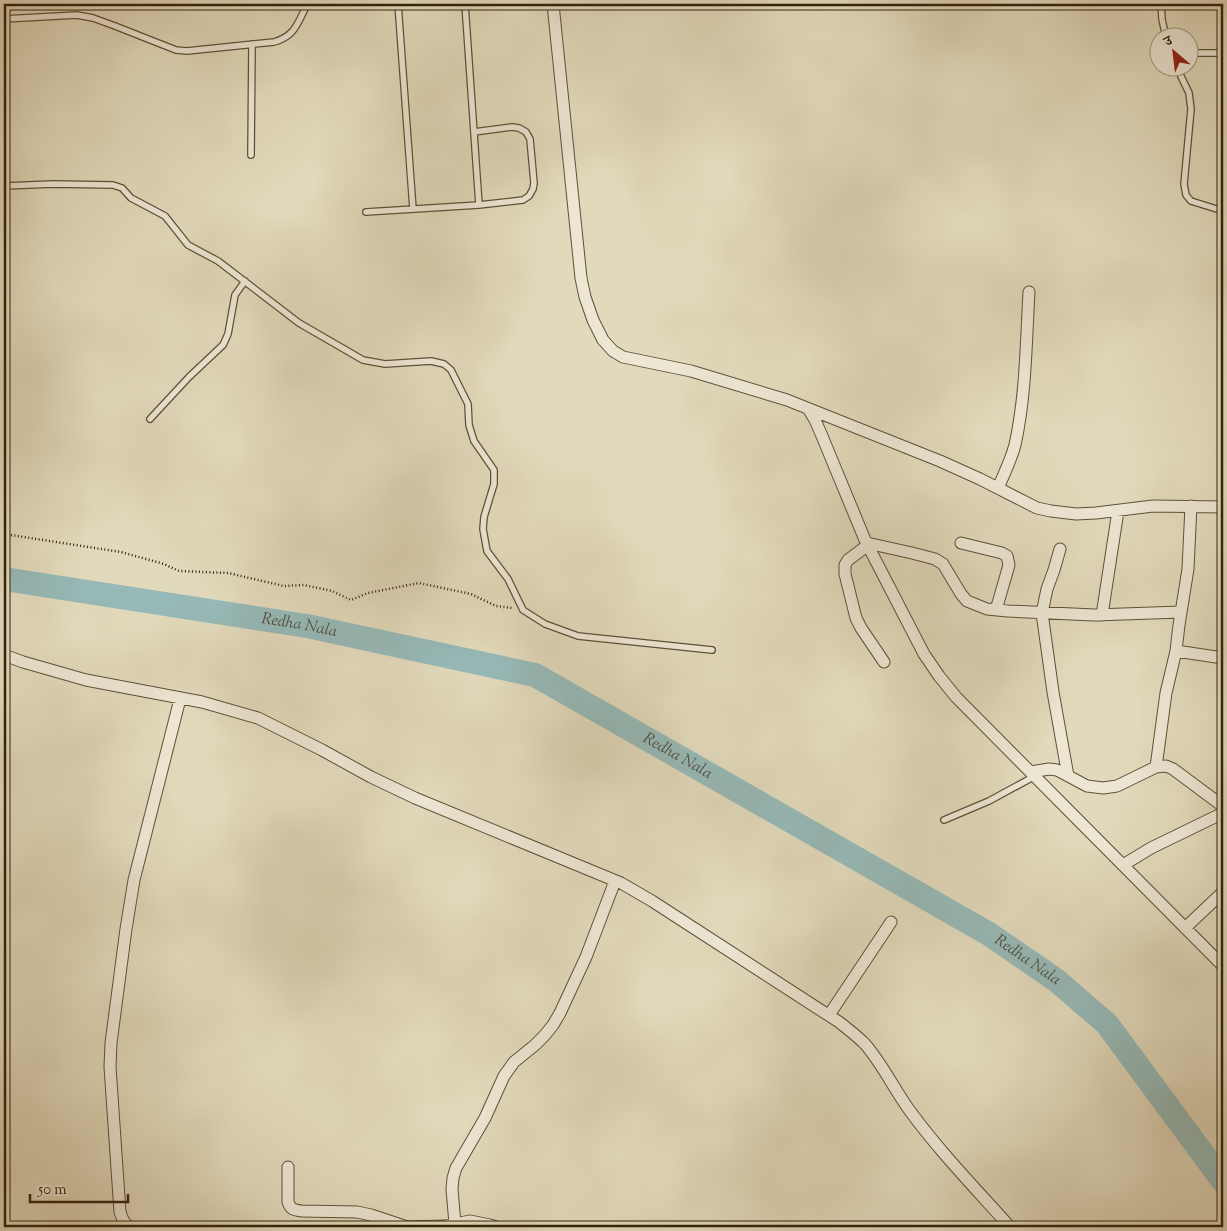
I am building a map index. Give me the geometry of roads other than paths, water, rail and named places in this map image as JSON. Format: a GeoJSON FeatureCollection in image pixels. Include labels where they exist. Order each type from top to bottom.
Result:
{"type":"FeatureCollection","features":[{"type":"Feature","properties":{"kind":"street"},"geometry":{"type":"LineString","coordinates":[[553,4],[581,278],[593,320],[603,340],[613,351],[623,357],[691,371],[787,400],[940,461],[1037,508],[1076,514],[1153,506],[1223,507]]}},
{"type":"Feature","properties":{"kind":"street"},"geometry":{"type":"LineString","coordinates":[[998,488],[1010,459],[1019,422],[1029,292]]}},
{"type":"Feature","properties":{"kind":"street"},"geometry":{"type":"LineString","coordinates":[[809,410],[819,428],[867,544],[924,654],[939,676],[956,697],[1223,966]]}},
{"type":"Feature","properties":{"kind":"street"},"geometry":{"type":"LineString","coordinates":[[1156,767],[1166,693],[1176,651],[1188,569],[1191,506]]}},
{"type":"Feature","properties":{"kind":"street"},"geometry":{"type":"LineString","coordinates":[[1102,615],[1118,511]]}},
{"type":"Feature","properties":{"kind":"street"},"geometry":{"type":"LineString","coordinates":[[960,543],[1002,553],[1007,556],[1009,565],[996,610]]}},
{"type":"Feature","properties":{"kind":"street"},"geometry":{"type":"LineString","coordinates":[[867,544],[936,559],[943,564],[967,601],[986,609],[1102,615],[1181,612]]}},
{"type":"Feature","properties":{"kind":"street"},"geometry":{"type":"LineString","coordinates":[[867,544],[848,560],[845,565],[845,574],[856,618],[884,662]]}},
{"type":"Feature","properties":{"kind":"street"},"geometry":{"type":"LineString","coordinates":[[1060,549],[1047,589],[1042,612],[1053,692],[1068,776]]}},
{"type":"Feature","properties":{"kind":"street"},"geometry":{"type":"LineString","coordinates":[[1176,651],[1223,658]]}},
{"type":"Feature","properties":{"kind":"street"},"geometry":{"type":"LineString","coordinates":[[4,655],[86,680],[202,702],[258,718],[416,798],[615,881],[652,901],[854,1034],[865,1045],[909,1110],[939,1148],[1010,1227]]}},
{"type":"Feature","properties":{"kind":"street"},"geometry":{"type":"LineString","coordinates":[[128,1227],[120,1212],[110,1067],[111,1043],[134,880],[180,699]]}},
{"type":"Feature","properties":{"kind":"street"},"geometry":{"type":"LineString","coordinates":[[1033,774],[1048,769],[1057,770],[1088,786],[1103,788],[1116,786],[1156,767],[1166,766],[1223,808]]}},
{"type":"Feature","properties":{"kind":"street"},"geometry":{"type":"LineString","coordinates":[[1123,864],[1151,848],[1223,813]]}},
{"type":"Feature","properties":{"kind":"street"},"geometry":{"type":"LineString","coordinates":[[455,1224],[452,1189],[456,1168],[485,1118],[504,1076],[514,1062],[544,1036],[560,1013],[586,957],[615,881]]}},
{"type":"Feature","properties":{"kind":"street"},"geometry":{"type":"LineString","coordinates":[[1185,928],[1223,892]]}},
{"type":"Feature","properties":{"kind":"street"},"geometry":{"type":"LineString","coordinates":[[829,1016],[891,922]]}},
{"type":"Feature","properties":{"kind":"street"},"geometry":{"type":"LineString","coordinates":[[288,1167],[288,1202],[293,1210],[357,1212],[406,1227],[445,1226],[470,1221],[490,1224],[496,1227]]}},
{"type":"Feature","properties":{"kind":"lane"},"geometry":{"type":"LineString","coordinates":[[4,19],[77,15],[93,18],[176,50],[188,52],[274,42],[284,39],[291,34],[306,7],[310,4]]}},
{"type":"Feature","properties":{"kind":"lane"},"geometry":{"type":"LineString","coordinates":[[398,4],[414,209]]}},
{"type":"Feature","properties":{"kind":"lane"},"geometry":{"type":"LineString","coordinates":[[465,4],[479,205]]}},
{"type":"Feature","properties":{"kind":"lane"},"geometry":{"type":"LineString","coordinates":[[1161,4],[1164,28]]}},
{"type":"Feature","properties":{"kind":"lane"},"geometry":{"type":"LineString","coordinates":[[251,155],[252,44]]}},
{"type":"Feature","properties":{"kind":"lane"},"geometry":{"type":"LineString","coordinates":[[1200,53],[1223,53]]}},
{"type":"Feature","properties":{"kind":"lane"},"geometry":{"type":"LineString","coordinates":[[1182,78],[1189,93],[1191,109],[1184,184],[1186,195],[1191,202],[1223,211]]}},
{"type":"Feature","properties":{"kind":"lane"},"geometry":{"type":"LineString","coordinates":[[366,212],[479,205],[523,200],[529,196],[534,183],[530,139],[526,132],[512,127],[474,132]]}},
{"type":"Feature","properties":{"kind":"lane"},"geometry":{"type":"LineString","coordinates":[[4,186],[53,184],[113,185],[122,188],[131,198],[165,216],[188,245],[218,261],[299,323],[363,360],[385,364],[431,360],[444,364],[451,370],[468,404],[468,425],[474,441],[494,470],[494,484],[484,517],[483,529],[487,551],[508,579],[523,610],[544,624],[578,636],[712,650]]}},
{"type":"Feature","properties":{"kind":"lane"},"geometry":{"type":"LineString","coordinates":[[150,419],[189,377],[223,345],[228,334],[235,295],[245,281]]}},
{"type":"Feature","properties":{"kind":"lane"},"geometry":{"type":"LineString","coordinates":[[944,820],[989,801],[1033,774]]}},
{"type":"Feature","properties":{"kind":"waterway","name":"Redha Nala"},"geometry":{"type":"LineString","coordinates":[[4,579],[307,626],[535,675],[989,934],[1056,980],[1107,1024],[1223,1181]]}}]}
